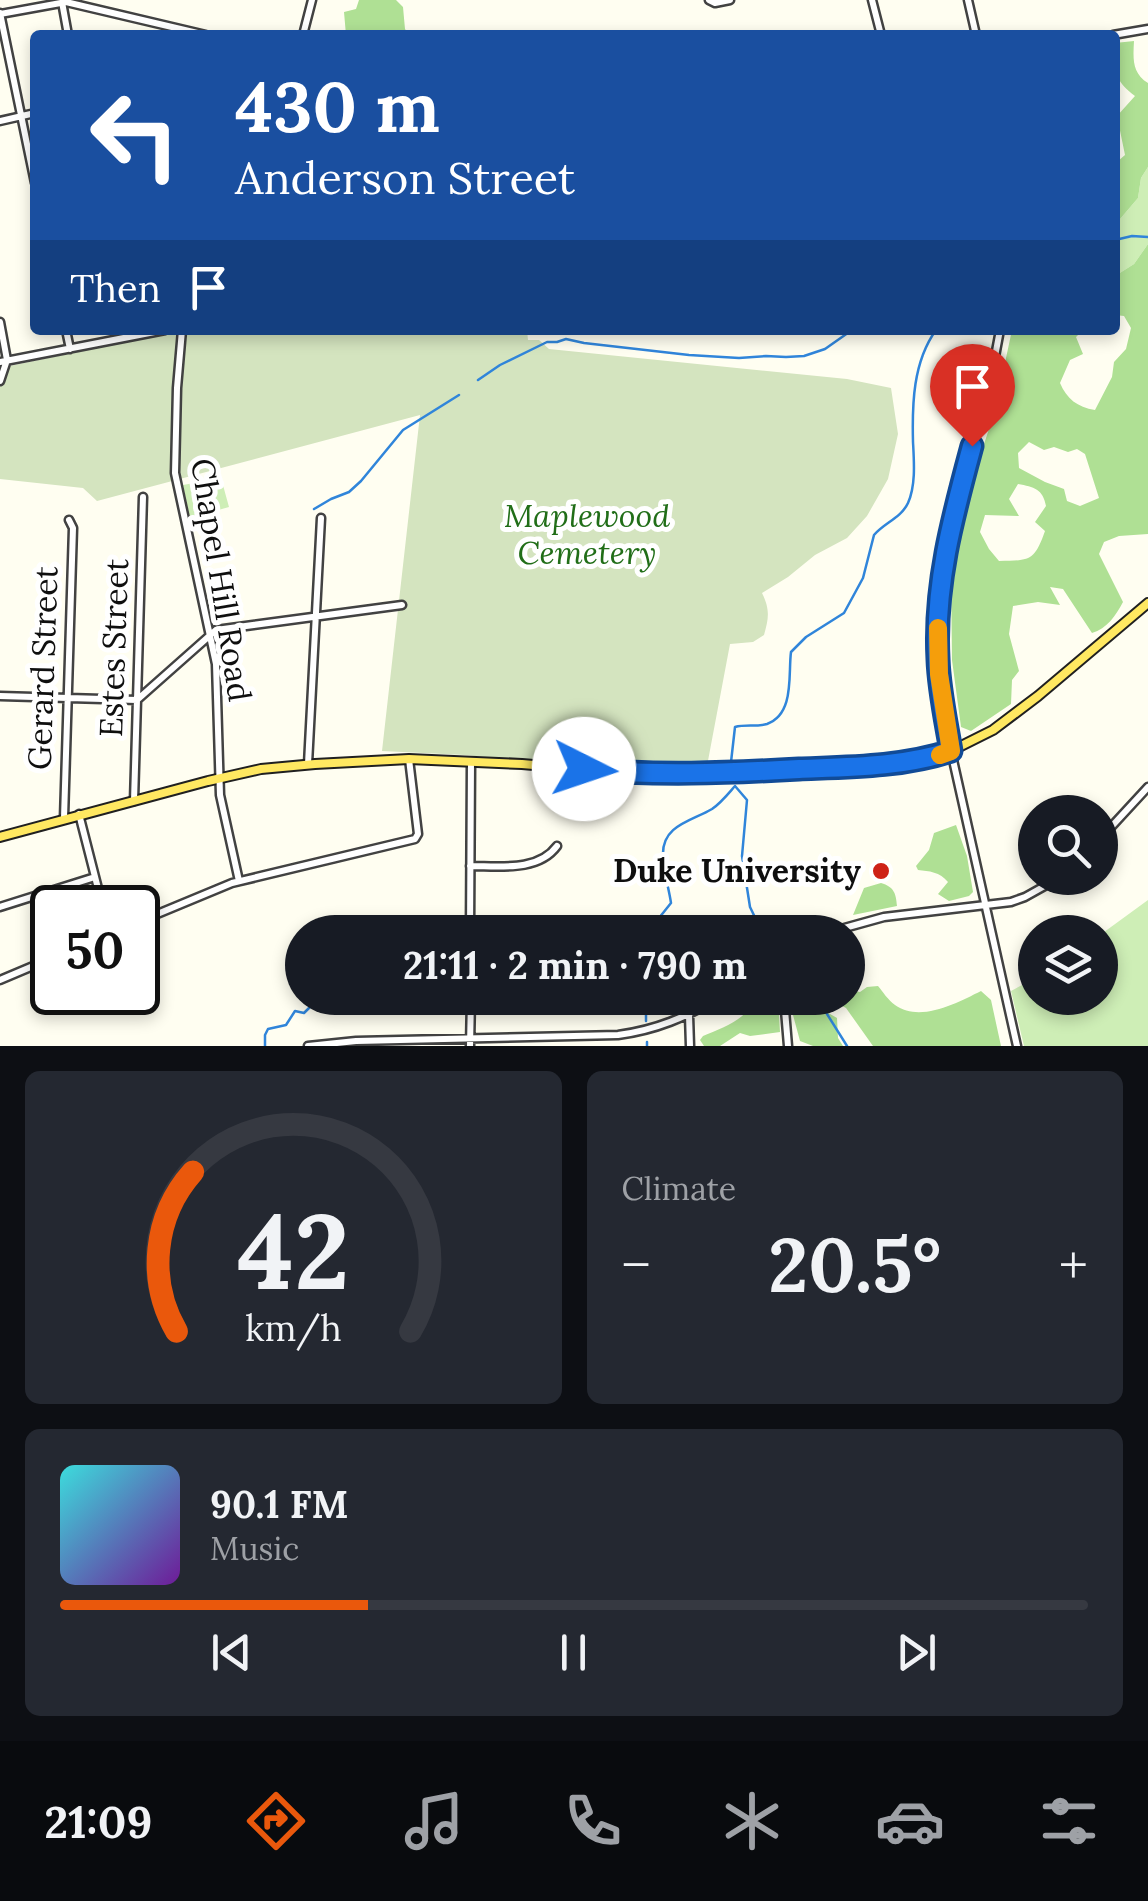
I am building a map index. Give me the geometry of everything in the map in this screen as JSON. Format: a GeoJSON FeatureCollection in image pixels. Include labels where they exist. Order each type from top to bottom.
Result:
{"type":"FeatureCollection","features":[{"type":"Feature","properties":{"kind":"main road"},"geometry":{"type":"LineString","coordinates":[[0,836],[218,778],[308,764],[408,759],[693,774],[914,761],[951,751],[993,730],[1147,606]]}},
{"type":"Feature","properties":{"kind":"street"},"geometry":{"type":"LineString","coordinates":[[304,30],[312,0]]}},
{"type":"Feature","properties":{"kind":"street"},"geometry":{"type":"LineString","coordinates":[[710,1],[730,0]]}},
{"type":"Feature","properties":{"kind":"street"},"geometry":{"type":"LineString","coordinates":[[872,0],[880,30]]}},
{"type":"Feature","properties":{"kind":"street"},"geometry":{"type":"LineString","coordinates":[[968,0],[975,30]]}},
{"type":"Feature","properties":{"kind":"street"},"geometry":{"type":"LineString","coordinates":[[61,1],[67,30]]}},
{"type":"Feature","properties":{"kind":"street"},"geometry":{"type":"LineString","coordinates":[[30,159],[0,14],[61,1],[185,30]]}},
{"type":"Feature","properties":{"kind":"street"},"geometry":{"type":"LineString","coordinates":[[1120,34],[1148,29]]}},
{"type":"Feature","properties":{"kind":"street"},"geometry":{"type":"LineString","coordinates":[[0,121],[30,114]]}},
{"type":"Feature","properties":{"kind":"street"},"geometry":{"type":"LineString","coordinates":[[0,322],[0,381]]}},
{"type":"Feature","properties":{"kind":"street"},"geometry":{"type":"LineString","coordinates":[[67,335],[70,349]]}},
{"type":"Feature","properties":{"kind":"street"},"geometry":{"type":"LineString","coordinates":[[3,361],[124,335]]}},
{"type":"Feature","properties":{"kind":"street","name":"Chapel Hill Road"},"geometry":{"type":"LineString","coordinates":[[182,335],[175,473],[217,675],[218,778],[238,881]]}},
{"type":"Feature","properties":{"kind":"street"},"geometry":{"type":"LineString","coordinates":[[999,335],[941,576],[938,656],[951,751],[1017,1046]]}},
{"type":"Feature","properties":{"kind":"street","name":"Estes Street"},"geometry":{"type":"LineString","coordinates":[[134,801],[143,497]]}},
{"type":"Feature","properties":{"kind":"street"},"geometry":{"type":"LineString","coordinates":[[308,764],[322,518]]}},
{"type":"Feature","properties":{"kind":"street","name":"Gerard Street"},"geometry":{"type":"LineString","coordinates":[[64,818],[73,528],[69,520]]}},
{"type":"Feature","properties":{"kind":"street"},"geometry":{"type":"LineString","coordinates":[[0,696],[137,700],[216,630],[402,605]]}},
{"type":"Feature","properties":{"kind":"street"},"geometry":{"type":"LineString","coordinates":[[160,913],[238,881],[415,839],[418,834],[408,759]]}},
{"type":"Feature","properties":{"kind":"street"},"geometry":{"type":"LineString","coordinates":[[470,915],[471,762]]}},
{"type":"Feature","properties":{"kind":"street"},"geometry":{"type":"LineString","coordinates":[[1118,820],[1148,787]]}},
{"type":"Feature","properties":{"kind":"street"},"geometry":{"type":"LineString","coordinates":[[79,814],[97,885]]}},
{"type":"Feature","properties":{"kind":"street"},"geometry":{"type":"LineString","coordinates":[[470,866],[532,863],[552,854],[558,846]]}},
{"type":"Feature","properties":{"kind":"street"},"geometry":{"type":"LineString","coordinates":[[0,907],[95,876]]}},
{"type":"Feature","properties":{"kind":"street"},"geometry":{"type":"LineString","coordinates":[[865,922],[986,906],[1029,895]]}},
{"type":"Feature","properties":{"kind":"street"},"geometry":{"type":"LineString","coordinates":[[0,980],[30,967]]}},
{"type":"Feature","properties":{"kind":"street"},"geometry":{"type":"LineString","coordinates":[[470,1015],[470,1042]]}},
{"type":"Feature","properties":{"kind":"street"},"geometry":{"type":"LineString","coordinates":[[308,1046],[332,1042],[470,1042],[618,1035],[651,1029],[689,1015],[690,1046]]}},
{"type":"Feature","properties":{"kind":"street"},"geometry":{"type":"LineString","coordinates":[[785,1015],[788,1046]]}},
{"type":"Feature","properties":{"kind":"green space"},"geometry":{"type":"Polygon","coordinates":[[[359,0],[396,0],[403,7],[406,30],[346,30],[344,12],[356,9],[359,0]]]}},
{"type":"Feature","properties":{"kind":"green space"},"geometry":{"type":"Polygon","coordinates":[[[1134,41],[1136,70],[1148,83],[1148,167],[1141,178],[1138,198],[1120,219],[1120,159],[1125,155],[1120,113],[1135,96],[1120,80],[1120,42],[1134,41]]]}},
{"type":"Feature","properties":{"kind":"green space"},"geometry":{"type":"Polygon","coordinates":[[[1148,167],[1148,244],[1134,264],[1120,273],[1120,219],[1138,198],[1141,178],[1148,167]]]}},
{"type":"Feature","properties":{"kind":"green space"},"geometry":{"type":"Polygon","coordinates":[[[1148,244],[1148,534],[1119,536],[1104,542],[1099,554],[1123,602],[1110,621],[1097,631],[1092,633],[1063,589],[1050,587],[1060,605],[1038,602],[1013,606],[1009,634],[1019,671],[1012,680],[1011,704],[971,731],[961,727],[952,660],[951,576],[1011,335],[1078,335],[1083,354],[1070,360],[1060,383],[1073,401],[1095,410],[1112,377],[1114,362],[1126,349],[1131,328],[1120,316],[1120,273],[1134,264],[1148,244]],[[1029,442],[1018,453],[1019,468],[1064,489],[1067,501],[1080,506],[1099,498],[1085,454],[1077,449],[1044,450],[1029,442]],[[1018,484],[1009,499],[1019,516],[985,515],[980,532],[999,561],[1030,557],[1038,549],[1045,531],[1035,522],[1046,506],[1043,496],[1018,484]]]}},
{"type":"Feature","properties":{"kind":"green space","name":"Maplewood Cemetery"},"geometry":{"type":"Polygon","coordinates":[[[159,335],[528,335],[528,340],[539,340],[549,349],[847,379],[891,388],[898,434],[888,479],[867,516],[847,538],[815,555],[762,593],[768,614],[764,635],[753,642],[730,644],[704,770],[615,769],[382,751],[420,415],[97,501],[83,488],[0,479],[0,368],[159,335]]]}},
{"type":"Feature","properties":{"kind":"green space"},"geometry":{"type":"Polygon","coordinates":[[[221,478],[229,507],[190,518],[183,485],[221,478]]]}},
{"type":"Feature","properties":{"kind":"green space"},"geometry":{"type":"Polygon","coordinates":[[[956,825],[967,856],[973,892],[949,901],[938,894],[948,882],[916,866],[929,850],[934,833],[956,825]]]}},
{"type":"Feature","properties":{"kind":"green space"},"geometry":{"type":"Polygon","coordinates":[[[881,883],[889,886],[897,906],[853,915],[864,888],[881,883]]]}},
{"type":"Feature","properties":{"kind":"green space"},"geometry":{"type":"Polygon","coordinates":[[[1148,900],[1148,1046],[1024,1046],[1011,991],[1018,987],[1018,1015],[1118,1015],[1118,922],[1148,900]]]}},
{"type":"Feature","properties":{"kind":"green space"},"geometry":{"type":"Polygon","coordinates":[[[878,986],[895,1005],[916,1012],[938,1009],[981,991],[991,1000],[1001,1046],[873,1046],[851,1015],[865,1015],[865,988],[878,986]]]}},
{"type":"Feature","properties":{"kind":"green space"},"geometry":{"type":"Polygon","coordinates":[[[779,1015],[780,1032],[750,1036],[740,1033],[720,1046],[704,1046],[700,1040],[703,1036],[741,1017],[779,1015]]]}},
{"type":"Feature","properties":{"kind":"green space"},"geometry":{"type":"Polygon","coordinates":[[[793,1015],[837,1018],[838,1038],[843,1046],[813,1046],[800,1041],[793,1015]]]}},
{"type":"Feature","properties":{"kind":"waterway"},"geometry":{"type":"LineString","coordinates":[[1120,239],[1148,237]]}},
{"type":"Feature","properties":{"kind":"waterway"},"geometry":{"type":"LineString","coordinates":[[478,380],[547,342],[566,339],[739,358],[804,356],[825,349],[845,335]]}},
{"type":"Feature","properties":{"kind":"waterway"},"geometry":{"type":"LineString","coordinates":[[731,762],[735,727],[767,724],[782,712],[788,693],[791,652],[806,637],[844,613],[863,578],[874,535],[908,503],[914,473],[916,384],[933,335]]}},
{"type":"Feature","properties":{"kind":"waterway"},"geometry":{"type":"LineString","coordinates":[[314,509],[349,492],[403,430],[459,395]]}},
{"type":"Feature","properties":{"kind":"waterway"},"geometry":{"type":"LineString","coordinates":[[661,915],[671,903],[663,861],[667,837],[680,825],[715,807],[735,786],[747,800],[742,856],[754,915]]}},
{"type":"Feature","properties":{"kind":"waterway"},"geometry":{"type":"LineString","coordinates":[[265,1046],[268,1029],[286,1025],[292,1015]]}},
{"type":"Feature","properties":{"kind":"waterway"},"geometry":{"type":"LineString","coordinates":[[646,1015],[646,1021]]}},
{"type":"Feature","properties":{"kind":"waterway"},"geometry":{"type":"LineString","coordinates":[[828,1015],[847,1046]]}},
{"type":"Feature","properties":{"kind":"slow traffic"},"geometry":{"type":"LineString","coordinates":[[938,628],[939,674],[951,751],[940,755]]}},
{"type":"Feature","properties":{"kind":"place","name":"Duke University"},"geometry":{"type":"Point","coordinates":[881,871]}},
{"type":"Feature","properties":{"kind":"route"},"geometry":{"type":"LineString","coordinates":[[584,769],[693,774],[769,771],[880,765],[951,751],[938,656],[940,590],[948,539],[972,446]]}}]}
